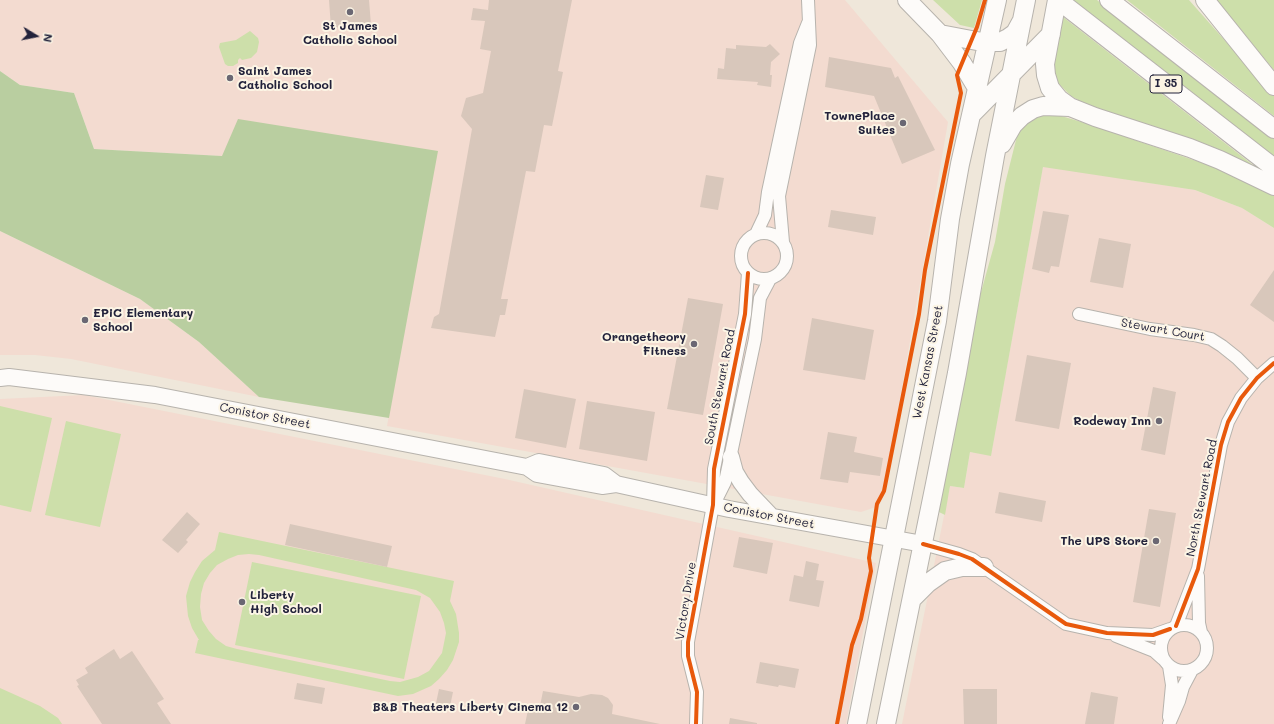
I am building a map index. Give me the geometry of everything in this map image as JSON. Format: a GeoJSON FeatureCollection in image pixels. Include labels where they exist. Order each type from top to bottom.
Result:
{"type":"FeatureCollection","features":[{"type":"Feature","properties":{"kind":"highway"},"geometry":{"type":"LineString","coordinates":[[907,0],[940,34],[962,63],[977,88]]}},
{"type":"Feature","properties":{"kind":"highway","name":"West Kansas Street"},"geometry":{"type":"LineString","coordinates":[[857,724],[937,321],[950,219],[960,164],[997,0]]}},
{"type":"Feature","properties":{"kind":"highway"},"geometry":{"type":"LineString","coordinates":[[1058,0],[1045,64],[1046,75],[1050,88],[1059,99],[1070,107],[1095,117],[1190,148],[1246,172],[1274,186]]}},
{"type":"Feature","properties":{"kind":"highway","name":"I 35"},"geometry":{"type":"LineString","coordinates":[[1058,0],[1274,168]]}},
{"type":"Feature","properties":{"kind":"highway","name":"I 35"},"geometry":{"type":"LineString","coordinates":[[1109,0],[1274,129]]}},
{"type":"Feature","properties":{"kind":"highway"},"geometry":{"type":"LineString","coordinates":[[1205,0],[1274,86]]}},
{"type":"Feature","properties":{"kind":"highway"},"geometry":{"type":"LineString","coordinates":[[940,34],[972,41],[988,43],[1000,42],[1015,33],[1023,11]]}},
{"type":"Feature","properties":{"kind":"highway"},"geometry":{"type":"LineString","coordinates":[[886,724],[957,373],[995,156],[1023,11]]}},
{"type":"Feature","properties":{"kind":"highway"},"geometry":{"type":"LineString","coordinates":[[971,115],[1051,34]]}},
{"type":"Feature","properties":{"kind":"highway"},"geometry":{"type":"LineString","coordinates":[[995,156],[1013,125],[1022,116],[1033,109],[1043,106],[1070,107]]}},
{"type":"Feature","properties":{"kind":"highway"},"geometry":{"type":"LineString","coordinates":[[912,599],[928,583],[945,571],[962,567],[984,566]]}},
{"type":"Feature","properties":{"kind":"main road","name":"Conistor Street"},"geometry":{"type":"LineString","coordinates":[[0,378],[9,377],[155,395],[528,467],[539,462],[604,475],[616,484],[729,509],[894,540],[923,544]]}},
{"type":"Feature","properties":{"kind":"main road"},"geometry":{"type":"LineString","coordinates":[[731,457],[735,472],[740,482],[771,516]]}},
{"type":"Feature","properties":{"kind":"street"},"geometry":{"type":"LineString","coordinates":[[783,242],[779,196],[810,45],[808,0]]}},
{"type":"Feature","properties":{"kind":"street"},"geometry":{"type":"LineString","coordinates":[[756,234],[765,215],[768,192],[800,43],[809,20]]}},
{"type":"Feature","properties":{"kind":"street"},"geometry":{"type":"LineString","coordinates":[[763,232],[778,236],[783,242],[787,248],[787,264],[777,276],[762,280],[748,273],[743,266],[741,251],[749,238],[763,232]]}},
{"type":"Feature","properties":{"kind":"street","name":"South Stewart Road"},"geometry":{"type":"LineString","coordinates":[[713,505],[714,469],[745,314],[748,273]]}},
{"type":"Feature","properties":{"kind":"street","name":"South Stewart Road"},"geometry":{"type":"LineString","coordinates":[[713,505],[726,482],[755,339],[760,298],[770,279]]}},
{"type":"Feature","properties":{"kind":"street","name":"Stewart Court"},"geometry":{"type":"LineString","coordinates":[[1079,314],[1156,330],[1194,335],[1211,339],[1232,354],[1257,378]]}},
{"type":"Feature","properties":{"kind":"street","name":"North Stewart Road"},"geometry":{"type":"LineString","coordinates":[[1173,627],[1198,569],[1228,422],[1241,398],[1257,378],[1274,363]]}},
{"type":"Feature","properties":{"kind":"street","name":"Victory Drive"},"geometry":{"type":"LineString","coordinates":[[696,724],[697,692],[688,656],[688,642],[713,505]]}},
{"type":"Feature","properties":{"kind":"street"},"geometry":{"type":"LineString","coordinates":[[923,544],[972,559],[1066,624],[1107,633],[1154,651],[1166,662],[1180,671],[1192,670],[1199,666],[1207,652],[1207,643],[1202,632],[1190,625],[1183,624],[1153,634],[1107,633]]}},
{"type":"Feature","properties":{"kind":"street","name":"North Stewart Road"},"geometry":{"type":"LineString","coordinates":[[1198,569],[1199,623],[1202,632]]}},
{"type":"Feature","properties":{"kind":"street"},"geometry":{"type":"LineString","coordinates":[[1169,724],[1172,685],[1161,646],[1165,634],[1173,627]]}},
{"type":"Feature","properties":{"kind":"street"},"geometry":{"type":"LineString","coordinates":[[1169,724],[1179,701],[1183,687],[1192,670]]}},
{"type":"Feature","properties":{"kind":"shaded area"},"geometry":{"type":"Polygon","coordinates":[[[0,0],[845,0],[948,122],[884,491],[879,506],[861,512],[387,426],[437,151],[222,156],[94,149],[74,93],[20,85],[0,71],[0,0]]]}},
{"type":"Feature","properties":{"kind":"shaded area"},"geometry":{"type":"Polygon","coordinates":[[[1043,166],[1195,190],[1242,208],[1274,228],[1274,724],[902,724],[950,486],[964,488],[970,452],[991,455],[1043,166]]]}},
{"type":"Feature","properties":{"kind":"shaded area","name":"EPiC Elementary School"},"geometry":{"type":"Polygon","coordinates":[[[0,231],[140,299],[199,342],[259,397],[71,359],[35,355],[0,355],[0,231]]]}},
{"type":"Feature","properties":{"kind":"shaded area","name":"Liberty High School"},"geometry":{"type":"Polygon","coordinates":[[[84,395],[505,479],[876,563],[846,724],[0,724],[0,399],[84,395]]]}},
{"type":"Feature","properties":{"kind":"green space"},"geometry":{"type":"Polygon","coordinates":[[[933,0],[982,0],[974,28],[960,25],[933,0]]]}},
{"type":"Feature","properties":{"kind":"green space"},"geometry":{"type":"Polygon","coordinates":[[[1073,0],[1097,0],[1274,139],[1274,158],[1073,0]]]}},
{"type":"Feature","properties":{"kind":"green space"},"geometry":{"type":"Polygon","coordinates":[[[1127,0],[1189,0],[1274,96],[1274,116],[1127,0]]]}},
{"type":"Feature","properties":{"kind":"green space"},"geometry":{"type":"Polygon","coordinates":[[[1216,0],[1274,0],[1274,70],[1216,0]]]}},
{"type":"Feature","properties":{"kind":"green space"},"geometry":{"type":"Polygon","coordinates":[[[1063,17],[1262,172],[1089,106],[1071,96],[1058,83],[1053,71],[1063,17]]]}},
{"type":"Feature","properties":{"kind":"green space"},"geometry":{"type":"Polygon","coordinates":[[[250,31],[258,38],[259,42],[257,52],[251,58],[242,60],[240,58],[238,63],[233,66],[228,66],[225,64],[219,47],[220,43],[236,40],[250,31]]]}},
{"type":"Feature","properties":{"kind":"green space"},"geometry":{"type":"Polygon","coordinates":[[[0,71],[20,85],[74,93],[94,149],[222,156],[238,119],[438,151],[389,418],[259,397],[199,342],[140,299],[0,231],[0,71]]]}},
{"type":"Feature","properties":{"kind":"green space"},"geometry":{"type":"Polygon","coordinates":[[[1039,112],[1051,113],[1085,123],[1211,166],[1257,187],[1274,196],[1274,228],[1242,208],[1195,190],[1043,167],[991,456],[970,452],[964,488],[950,486],[945,515],[939,512],[978,303],[995,242],[1005,184],[1017,136],[1023,122],[1039,112]]]}},
{"type":"Feature","properties":{"kind":"green space"},"geometry":{"type":"Polygon","coordinates":[[[0,406],[52,418],[31,512],[0,505],[0,406]]]}},
{"type":"Feature","properties":{"kind":"green space"},"geometry":{"type":"Polygon","coordinates":[[[66,421],[121,434],[100,527],[45,515],[66,421]]]}},
{"type":"Feature","properties":{"kind":"green space"},"geometry":{"type":"Polygon","coordinates":[[[219,532],[454,581],[450,601],[456,614],[459,642],[453,660],[447,670],[431,686],[413,694],[398,696],[195,653],[199,640],[192,628],[188,616],[186,596],[195,572],[202,561],[215,550],[219,532]],[[238,555],[228,559],[217,565],[204,583],[200,607],[202,620],[216,639],[226,646],[400,682],[418,677],[429,671],[442,653],[446,633],[440,612],[430,598],[416,590],[259,555],[238,555]]]}},
{"type":"Feature","properties":{"kind":"green space"},"geometry":{"type":"Polygon","coordinates":[[[252,562],[421,596],[404,679],[235,645],[252,562]]]}},
{"type":"Feature","properties":{"kind":"green space"},"geometry":{"type":"Polygon","coordinates":[[[0,688],[40,706],[58,718],[62,724],[0,724],[0,688]]]}},
{"type":"Feature","properties":{"kind":"building","name":"St James Catholic School"},"geometry":{"type":"Polygon","coordinates":[[[329,0],[369,0],[371,25],[331,28],[329,0]]]}},
{"type":"Feature","properties":{"kind":"building"},"geometry":{"type":"Polygon","coordinates":[[[489,0],[572,0],[558,71],[563,72],[552,126],[544,125],[535,172],[526,171],[501,299],[508,299],[505,315],[500,315],[495,337],[431,328],[434,317],[439,314],[472,129],[461,116],[466,98],[483,93],[491,51],[480,49],[485,21],[471,20],[473,8],[488,10],[489,0]]]}},
{"type":"Feature","properties":{"kind":"building"},"geometry":{"type":"Polygon","coordinates":[[[770,44],[780,54],[771,62],[771,87],[757,85],[758,82],[717,79],[718,68],[724,69],[726,48],[736,49],[736,45],[766,47],[770,44]]]}},
{"type":"Feature","properties":{"kind":"building","name":"TownePlace Suites"},"geometry":{"type":"Polygon","coordinates":[[[829,57],[891,68],[895,78],[898,76],[935,150],[902,164],[874,96],[825,87],[829,57]]]}},
{"type":"Feature","properties":{"kind":"building"},"geometry":{"type":"Polygon","coordinates":[[[706,175],[724,178],[718,210],[700,207],[706,175]]]}},
{"type":"Feature","properties":{"kind":"building"},"geometry":{"type":"Polygon","coordinates":[[[831,210],[876,217],[873,235],[828,227],[831,210]]]}},
{"type":"Feature","properties":{"kind":"building"},"geometry":{"type":"Polygon","coordinates":[[[1043,211],[1069,215],[1059,267],[1051,266],[1049,273],[1032,269],[1043,211]]]}},
{"type":"Feature","properties":{"kind":"building"},"geometry":{"type":"Polygon","coordinates":[[[1099,238],[1131,244],[1123,288],[1090,282],[1099,238]]]}},
{"type":"Feature","properties":{"kind":"building"},"geometry":{"type":"Polygon","coordinates":[[[1274,270],[1274,322],[1250,305],[1274,270]]]}},
{"type":"Feature","properties":{"kind":"building"},"geometry":{"type":"Polygon","coordinates":[[[688,298],[723,304],[703,415],[667,409],[688,298]]]}},
{"type":"Feature","properties":{"kind":"building"},"geometry":{"type":"Polygon","coordinates":[[[812,318],[874,330],[865,380],[803,370],[812,318]]]}},
{"type":"Feature","properties":{"kind":"building"},"geometry":{"type":"Polygon","coordinates":[[[1027,355],[1071,363],[1059,429],[1015,421],[1027,355]]]}},
{"type":"Feature","properties":{"kind":"building","name":"Rodeway Inn"},"geometry":{"type":"Polygon","coordinates":[[[1153,387],[1176,392],[1165,455],[1141,450],[1153,387]]]}},
{"type":"Feature","properties":{"kind":"building"},"geometry":{"type":"Polygon","coordinates":[[[524,389],[576,399],[566,448],[515,438],[524,389]]]}},
{"type":"Feature","properties":{"kind":"building"},"geometry":{"type":"Polygon","coordinates":[[[587,401],[655,412],[647,461],[579,449],[587,401]]]}},
{"type":"Feature","properties":{"kind":"building"},"geometry":{"type":"Polygon","coordinates":[[[828,432],[857,437],[854,452],[883,458],[880,476],[850,472],[848,483],[820,479],[828,432]]]}},
{"type":"Feature","properties":{"kind":"building"},"geometry":{"type":"Polygon","coordinates":[[[999,492],[1046,501],[1042,522],[995,513],[999,492]]]}},
{"type":"Feature","properties":{"kind":"building"},"geometry":{"type":"Polygon","coordinates":[[[1149,509],[1176,513],[1160,607],[1133,602],[1149,509]]]}},
{"type":"Feature","properties":{"kind":"building"},"geometry":{"type":"Polygon","coordinates":[[[187,512],[200,524],[186,540],[188,542],[178,553],[162,540],[187,512]]]}},
{"type":"Feature","properties":{"kind":"building"},"geometry":{"type":"Polygon","coordinates":[[[290,524],[392,546],[387,567],[285,545],[290,524]]]}},
{"type":"Feature","properties":{"kind":"building"},"geometry":{"type":"Polygon","coordinates":[[[739,537],[773,543],[767,574],[733,567],[739,537]]]}},
{"type":"Feature","properties":{"kind":"building"},"geometry":{"type":"Polygon","coordinates":[[[806,561],[819,564],[816,580],[824,581],[819,607],[789,601],[794,575],[803,577],[806,561]]]}},
{"type":"Feature","properties":{"kind":"building"},"geometry":{"type":"Polygon","coordinates":[[[114,649],[120,659],[132,651],[164,699],[157,703],[171,724],[102,724],[77,686],[79,685],[76,680],[88,673],[85,668],[114,649]]]}},
{"type":"Feature","properties":{"kind":"building"},"geometry":{"type":"Polygon","coordinates":[[[760,662],[799,669],[795,688],[756,683],[760,662]]]}},
{"type":"Feature","properties":{"kind":"building"},"geometry":{"type":"Polygon","coordinates":[[[297,683],[325,688],[322,704],[294,699],[297,683]]]}},
{"type":"Feature","properties":{"kind":"building"},"geometry":{"type":"Polygon","coordinates":[[[439,689],[453,692],[449,711],[435,708],[439,689]]]}},
{"type":"Feature","properties":{"kind":"building"},"geometry":{"type":"Polygon","coordinates":[[[963,689],[997,689],[997,724],[964,724],[963,689]]]}},
{"type":"Feature","properties":{"kind":"building","name":"B&B Theaters Liberty Cinema 12"},"geometry":{"type":"Polygon","coordinates":[[[543,691],[579,697],[591,694],[602,695],[608,698],[613,705],[612,714],[660,724],[525,724],[528,710],[539,711],[543,691]]]}},
{"type":"Feature","properties":{"kind":"building"},"geometry":{"type":"Polygon","coordinates":[[[1091,692],[1118,697],[1114,724],[1085,724],[1091,692]]]}},
{"type":"Feature","properties":{"kind":"building"},"geometry":{"type":"Polygon","coordinates":[[[730,718],[757,723],[757,724],[729,724],[730,718]]]}},
{"type":"Feature","properties":{"kind":"cycle path"},"geometry":{"type":"LineString","coordinates":[[837,724],[852,645],[861,619],[871,571],[869,558],[877,504],[884,491],[919,314],[925,270],[961,93],[957,75],[977,27],[985,0]]}},
{"type":"Feature","properties":{"kind":"cycle path"},"geometry":{"type":"LineString","coordinates":[[696,724],[697,692],[688,656],[688,642],[713,505],[714,469],[745,314],[748,273]]}},
{"type":"Feature","properties":{"kind":"cycle path"},"geometry":{"type":"LineString","coordinates":[[1176,626],[1198,569],[1221,445],[1228,422],[1241,398],[1257,378],[1274,363]]}},
{"type":"Feature","properties":{"kind":"cycle path"},"geometry":{"type":"LineString","coordinates":[[923,544],[972,559],[1066,624],[1107,633],[1153,635],[1170,629]]}},
{"type":"Feature","properties":{"kind":"place","name":"St James Catholic School"},"geometry":{"type":"Point","coordinates":[350,12]}},
{"type":"Feature","properties":{"kind":"place","name":"Saint James Catholic School"},"geometry":{"type":"Point","coordinates":[230,78]}},
{"type":"Feature","properties":{"kind":"place","name":"TownePlace Suites"},"geometry":{"type":"Point","coordinates":[903,123]}},
{"type":"Feature","properties":{"kind":"place","name":"EPiC Elementary School"},"geometry":{"type":"Point","coordinates":[85,320]}},
{"type":"Feature","properties":{"kind":"place","name":"Orangetheory Fitness"},"geometry":{"type":"Point","coordinates":[694,344]}},
{"type":"Feature","properties":{"kind":"place","name":"Rodeway Inn"},"geometry":{"type":"Point","coordinates":[1159,421]}},
{"type":"Feature","properties":{"kind":"place","name":"The UPS Store"},"geometry":{"type":"Point","coordinates":[1156,541]}},
{"type":"Feature","properties":{"kind":"place","name":"Liberty High School"},"geometry":{"type":"Point","coordinates":[242,602]}},
{"type":"Feature","properties":{"kind":"place","name":"B&B Theaters Liberty Cinema 12"},"geometry":{"type":"Point","coordinates":[576,707]}}]}
